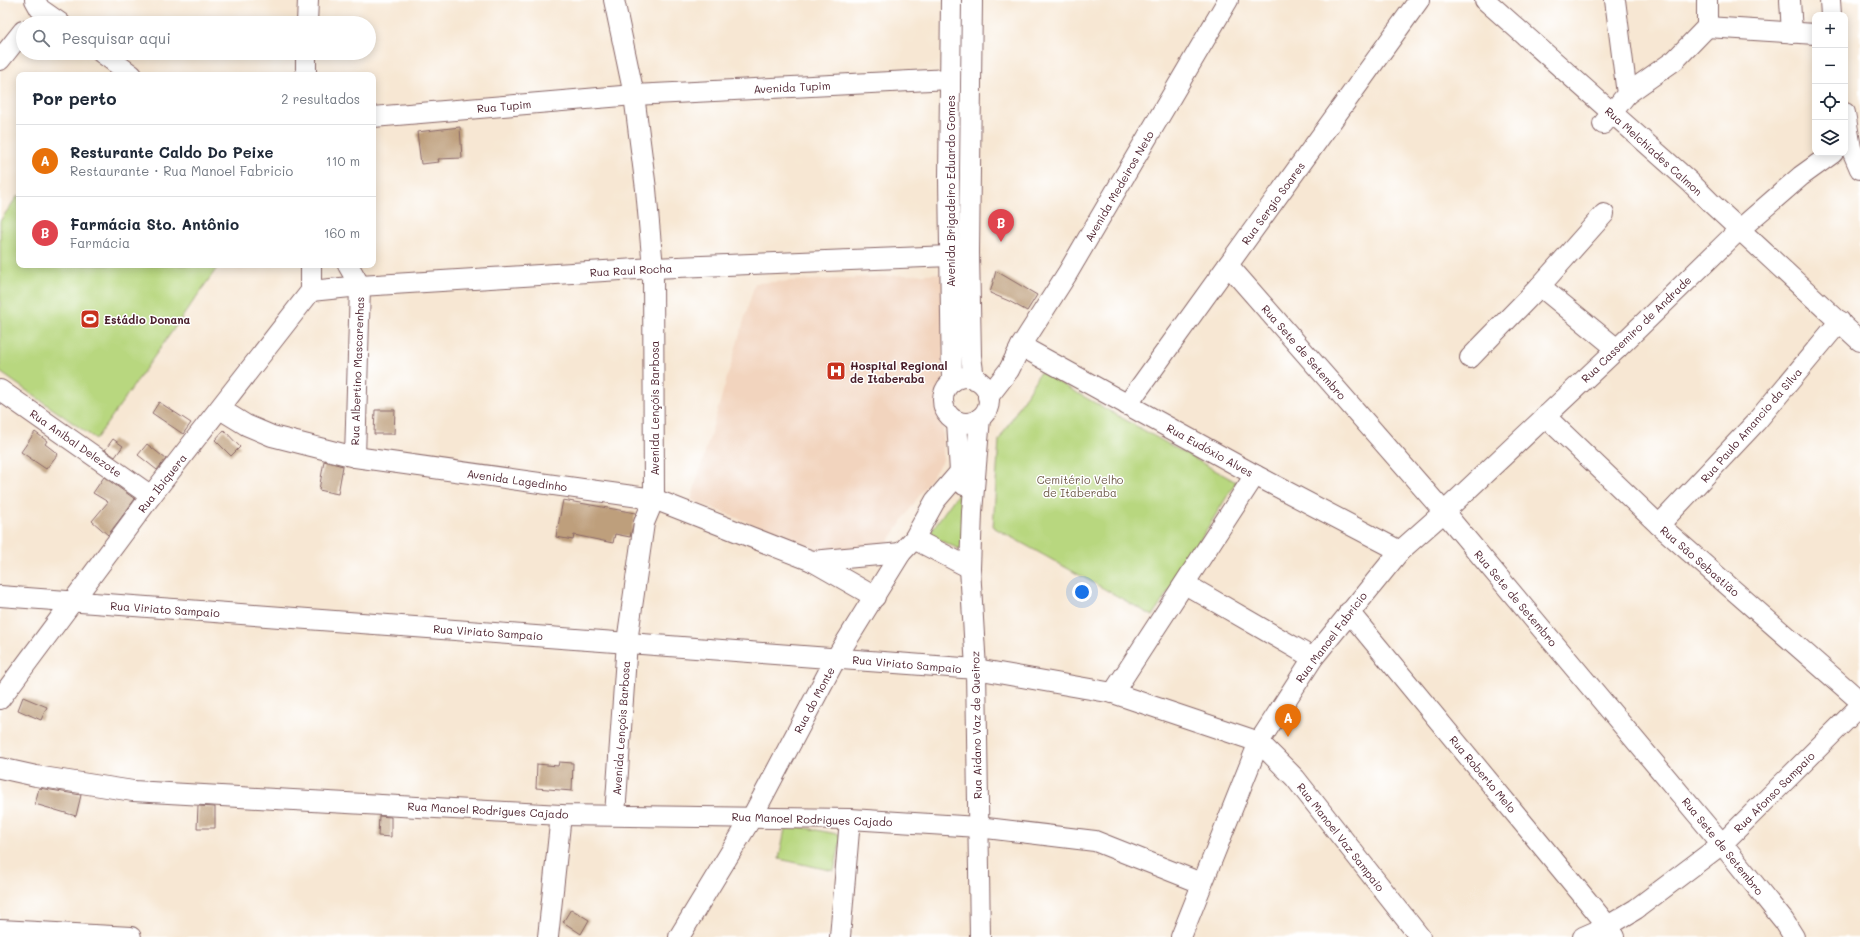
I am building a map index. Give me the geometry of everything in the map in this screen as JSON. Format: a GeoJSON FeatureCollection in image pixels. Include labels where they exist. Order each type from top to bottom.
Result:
{"type":"FeatureCollection","features":[{"type":"Feature","properties":{"kind":"street"},"geometry":{"type":"LineString","coordinates":[[307,16],[308,0]]}},
{"type":"Feature","properties":{"kind":"street","name":"Avenida Lençóis Barbosa"},"geometry":{"type":"LineString","coordinates":[[614,0],[634,95],[646,189],[653,268],[654,499],[644,523],[627,642],[615,815]]}},
{"type":"Feature","properties":{"kind":"street","name":"Avenida Brigadeiro Eduardo Gomes"},"geometry":{"type":"LineString","coordinates":[[951,0],[949,178],[960,254]]}},
{"type":"Feature","properties":{"kind":"street","name":"Avenida Brigadeiro Eduardo Gomes"},"geometry":{"type":"LineString","coordinates":[[952,382],[960,315],[960,254],[971,178],[972,0]]}},
{"type":"Feature","properties":{"kind":"street","name":"Avenida Medeiros Neto"},"geometry":{"type":"LineString","coordinates":[[981,386],[1009,370],[1021,346],[1067,274],[1228,0]]}},
{"type":"Feature","properties":{"kind":"street","name":"Rua Sergio Soares"},"geometry":{"type":"LineString","coordinates":[[1127,405],[1419,0]]}},
{"type":"Feature","properties":{"kind":"street","name":"Rua Melchiades Calmon"},"geometry":{"type":"LineString","coordinates":[[1470,0],[1608,118],[1690,182],[1740,229]]}},
{"type":"Feature","properties":{"kind":"street","name":"Rua Melchiades Calmon"},"geometry":{"type":"LineString","coordinates":[[1485,0],[1608,118]]}},
{"type":"Feature","properties":{"kind":"street"},"geometry":{"type":"LineString","coordinates":[[1615,0],[1627,94]]}},
{"type":"Feature","properties":{"kind":"street"},"geometry":{"type":"LineString","coordinates":[[1608,118],[1627,94],[1675,60],[1707,27],[1707,0]]}},
{"type":"Feature","properties":{"kind":"street"},"geometry":{"type":"LineString","coordinates":[[1790,0],[1792,33]]}},
{"type":"Feature","properties":{"kind":"street"},"geometry":{"type":"LineString","coordinates":[[1830,0],[1831,12]]}},
{"type":"Feature","properties":{"kind":"street"},"geometry":{"type":"LineString","coordinates":[[35,11],[45,16]]}},
{"type":"Feature","properties":{"kind":"street"},"geometry":{"type":"LineString","coordinates":[[1707,27],[1812,34]]}},
{"type":"Feature","properties":{"kind":"street"},"geometry":{"type":"LineString","coordinates":[[0,60],[16,40]]}},
{"type":"Feature","properties":{"kind":"street"},"geometry":{"type":"LineString","coordinates":[[112,60],[128,72]]}},
{"type":"Feature","properties":{"kind":"street"},"geometry":{"type":"LineString","coordinates":[[306,60],[306,72]]}},
{"type":"Feature","properties":{"kind":"street","name":"Avenida Tupim"},"geometry":{"type":"LineString","coordinates":[[634,95],[950,79]]}},
{"type":"Feature","properties":{"kind":"street","name":"Rua Tupim"},"geometry":{"type":"LineString","coordinates":[[376,117],[634,95]]}},
{"type":"Feature","properties":{"kind":"street"},"geometry":{"type":"LineString","coordinates":[[1848,151],[1860,169]]}},
{"type":"Feature","properties":{"kind":"street","name":"Rua Cassemiro de Andrade"},"geometry":{"type":"LineString","coordinates":[[1444,512],[1617,349],[1740,229],[1800,176],[1835,156]]}},
{"type":"Feature","properties":{"kind":"street"},"geometry":{"type":"LineString","coordinates":[[949,178],[971,178]]}},
{"type":"Feature","properties":{"kind":"street"},"geometry":{"type":"LineString","coordinates":[[1470,358],[1540,286],[1604,214]]}},
{"type":"Feature","properties":{"kind":"street"},"geometry":{"type":"LineString","coordinates":[[1740,229],[1860,341]]}},
{"type":"Feature","properties":{"kind":"street","name":"Rua Raul Rocha"},"geometry":{"type":"LineString","coordinates":[[311,291],[360,286],[653,268],[960,254]]}},
{"type":"Feature","properties":{"kind":"street","name":"Rua Sete de Setembro"},"geometry":{"type":"LineString","coordinates":[[1228,265],[1444,512],[1722,844],[1784,921],[1794,937]]}},
{"type":"Feature","properties":{"kind":"street"},"geometry":{"type":"LineString","coordinates":[[310,268],[311,291]]}},
{"type":"Feature","properties":{"kind":"street"},"geometry":{"type":"LineString","coordinates":[[350,268],[360,286]]}},
{"type":"Feature","properties":{"kind":"street","name":"Rua Albertino Mascarenhas"},"geometry":{"type":"LineString","coordinates":[[355,457],[360,286]]}},
{"type":"Feature","properties":{"kind":"street"},"geometry":{"type":"LineString","coordinates":[[1540,286],[1617,349]]}},
{"type":"Feature","properties":{"kind":"street","name":"Rua Ibiquera"},"geometry":{"type":"LineString","coordinates":[[0,699],[151,496],[311,291]]}},
{"type":"Feature","properties":{"kind":"street","name":"Avenida Brigadeiro Eduardo Gomes"},"geometry":{"type":"LineString","coordinates":[[960,315],[981,386]]}},
{"type":"Feature","properties":{"kind":"street","name":"Rua Paulo Amancio da Silva"},"geometry":{"type":"LineString","coordinates":[[1660,525],[1756,422],[1840,321]]}},
{"type":"Feature","properties":{"kind":"street","name":"Rua Eudóxio Alves"},"geometry":{"type":"LineString","coordinates":[[1021,346],[1255,475],[1400,551]]}},
{"type":"Feature","properties":{"kind":"street"},"geometry":{"type":"LineString","coordinates":[[964,378],[981,386],[987,409],[980,418],[973,422],[965,423],[950,417],[943,403],[943,395],[946,388],[952,382],[964,378]]}},
{"type":"Feature","properties":{"kind":"street","name":"Rua Anibal Delezote"},"geometry":{"type":"LineString","coordinates":[[0,390],[151,496]]}},
{"type":"Feature","properties":{"kind":"street","name":"Avenida Lagedinho"},"geometry":{"type":"LineString","coordinates":[[220,409],[246,425],[272,436],[355,457],[654,499],[812,561],[875,597]]}},
{"type":"Feature","properties":{"kind":"street","name":"Rua São Sebastião"},"geometry":{"type":"LineString","coordinates":[[1545,416],[1660,525],[1860,701]]}},
{"type":"Feature","properties":{"kind":"street","name":"Rua Aidano Vaz de Queiroz"},"geometry":{"type":"LineString","coordinates":[[980,418],[972,512],[970,568],[976,669],[980,937]]}},
{"type":"Feature","properties":{"kind":"street","name":"Rua Aidano Vaz de Queiroz"},"geometry":{"type":"LineString","coordinates":[[957,421],[960,472],[972,512]]}},
{"type":"Feature","properties":{"kind":"street","name":"Rua do Monte"},"geometry":{"type":"LineString","coordinates":[[679,937],[752,817],[836,658],[935,501],[960,472]]}},
{"type":"Feature","properties":{"kind":"street"},"geometry":{"type":"LineString","coordinates":[[1113,693],[1255,475]]}},
{"type":"Feature","properties":{"kind":"street","name":"Rua Manoel Fabricio"},"geometry":{"type":"LineString","coordinates":[[1181,937],[1201,883],[1259,742],[1313,658],[1349,612],[1400,551],[1444,512]]}},
{"type":"Feature","properties":{"kind":"street"},"geometry":{"type":"LineString","coordinates":[[907,546],[970,568]]}},
{"type":"Feature","properties":{"kind":"street","name":"Avenida Lagedinho"},"geometry":{"type":"LineString","coordinates":[[812,561],[907,546]]}},
{"type":"Feature","properties":{"kind":"street"},"geometry":{"type":"LineString","coordinates":[[1185,584],[1313,658]]}},
{"type":"Feature","properties":{"kind":"street","name":"Rua Viriato Sampaio"},"geometry":{"type":"LineString","coordinates":[[0,596],[976,669],[1113,693],[1259,742]]}},
{"type":"Feature","properties":{"kind":"street","name":"Rua Roberto Melo"},"geometry":{"type":"LineString","coordinates":[[1349,612],[1611,931]]}},
{"type":"Feature","properties":{"kind":"street","name":"Rua Afonso Sampaio"},"geometry":{"type":"LineString","coordinates":[[1583,937],[1611,931],[1722,844],[1860,706]]}},
{"type":"Feature","properties":{"kind":"street","name":"Rua Manoel Vaz Sampaio"},"geometry":{"type":"LineString","coordinates":[[1259,742],[1295,778],[1420,937]]}},
{"type":"Feature","properties":{"kind":"street","name":"Rua Manoel Rodrigues Cajado"},"geometry":{"type":"LineString","coordinates":[[0,768],[36,776],[133,791],[561,815],[850,819],[978,827],[1095,841],[1201,883]]}},
{"type":"Feature","properties":{"kind":"street"},"geometry":{"type":"LineString","coordinates":[[548,937],[561,815]]}},
{"type":"Feature","properties":{"kind":"street"},"geometry":{"type":"LineString","coordinates":[[840,937],[850,819]]}},
{"type":"Feature","properties":{"kind":"street"},"geometry":{"type":"LineString","coordinates":[[0,930],[131,937]]}},
{"type":"Feature","properties":{"kind":"shaded area","name":"Hospital Regional de Itaberaba"},"geometry":{"type":"Polygon","coordinates":[[[944,273],[943,460],[886,545],[827,553],[691,500],[755,283],[944,273]]]}},
{"type":"Feature","properties":{"kind":"green space","name":"Estádio Donana"},"geometry":{"type":"Polygon","coordinates":[[[16,198],[16,268],[217,268],[96,439],[0,372],[0,221],[16,198]]]}},
{"type":"Feature","properties":{"kind":"green space","name":"Cemitério Velho de Itaberaba"},"geometry":{"type":"Polygon","coordinates":[[[1040,372],[1236,482],[1153,616],[993,527],[999,440],[1040,372]]]}},
{"type":"Feature","properties":{"kind":"green space"},"geometry":{"type":"Polygon","coordinates":[[[959,492],[963,493],[970,548],[966,552],[932,537],[931,531],[959,492]]]}},
{"type":"Feature","properties":{"kind":"green space"},"geometry":{"type":"Polygon","coordinates":[[[786,824],[842,835],[834,871],[779,859],[786,824]]]}},
{"type":"Feature","properties":{"kind":"building"},"geometry":{"type":"Polygon","coordinates":[[[460,127],[462,158],[438,159],[439,162],[421,164],[417,132],[460,127]]]}},
{"type":"Feature","properties":{"kind":"building"},"geometry":{"type":"Polygon","coordinates":[[[996,271],[1037,295],[1027,311],[990,293],[996,271]]]}},
{"type":"Feature","properties":{"kind":"building"},"geometry":{"type":"Polygon","coordinates":[[[159,402],[191,423],[183,434],[152,413],[159,402]]]}},
{"type":"Feature","properties":{"kind":"building"},"geometry":{"type":"Polygon","coordinates":[[[375,410],[395,410],[394,434],[374,434],[375,410]]]}},
{"type":"Feature","properties":{"kind":"building"},"geometry":{"type":"Polygon","coordinates":[[[224,430],[240,447],[231,456],[215,440],[224,430]]]}},
{"type":"Feature","properties":{"kind":"building"},"geometry":{"type":"Polygon","coordinates":[[[35,432],[47,441],[45,444],[58,454],[46,469],[21,452],[35,432]]]}},
{"type":"Feature","properties":{"kind":"building"},"geometry":{"type":"Polygon","coordinates":[[[113,439],[123,446],[115,457],[105,450],[113,439]]]}},
{"type":"Feature","properties":{"kind":"building"},"geometry":{"type":"Polygon","coordinates":[[[147,444],[166,459],[157,470],[138,455],[147,444]]]}},
{"type":"Feature","properties":{"kind":"building"},"geometry":{"type":"Polygon","coordinates":[[[324,461],[343,466],[338,494],[319,490],[324,461]]]}},
{"type":"Feature","properties":{"kind":"building"},"geometry":{"type":"Polygon","coordinates":[[[104,477],[135,499],[108,535],[92,521],[108,502],[93,493],[104,477]]]}},
{"type":"Feature","properties":{"kind":"building"},"geometry":{"type":"Polygon","coordinates":[[[563,500],[636,513],[630,537],[615,534],[613,543],[574,535],[573,540],[556,537],[563,500]]]}},
{"type":"Feature","properties":{"kind":"building"},"geometry":{"type":"Polygon","coordinates":[[[23,697],[47,707],[41,720],[18,710],[23,697]]]}},
{"type":"Feature","properties":{"kind":"building"},"geometry":{"type":"Polygon","coordinates":[[[559,762],[573,763],[572,791],[536,788],[537,764],[558,766],[559,762]]]}},
{"type":"Feature","properties":{"kind":"building"},"geometry":{"type":"Polygon","coordinates":[[[39,788],[81,795],[76,816],[35,804],[39,788]]]}},
{"type":"Feature","properties":{"kind":"building"},"geometry":{"type":"Polygon","coordinates":[[[198,806],[215,807],[215,828],[197,828],[198,806]]]}},
{"type":"Feature","properties":{"kind":"building"},"geometry":{"type":"Polygon","coordinates":[[[379,816],[391,817],[391,837],[378,836],[379,816]]]}},
{"type":"Feature","properties":{"kind":"building"},"geometry":{"type":"Polygon","coordinates":[[[571,909],[589,920],[581,934],[563,922],[571,909]]]}},
{"type":"Feature","properties":{"kind":"place","name":"Farmácia Sto. Antônio"},"geometry":{"type":"Point","coordinates":[1001,242]}},
{"type":"Feature","properties":{"kind":"place","name":"Estádio Donana"},"geometry":{"type":"Point","coordinates":[90,319]}},
{"type":"Feature","properties":{"kind":"place","name":"Hospital Regional de Itaberaba"},"geometry":{"type":"Point","coordinates":[836,371]}},
{"type":"Feature","properties":{"kind":"place","name":"Resturante Caldo Do Peixe"},"geometry":{"type":"Point","coordinates":[1288,737]}}]}
